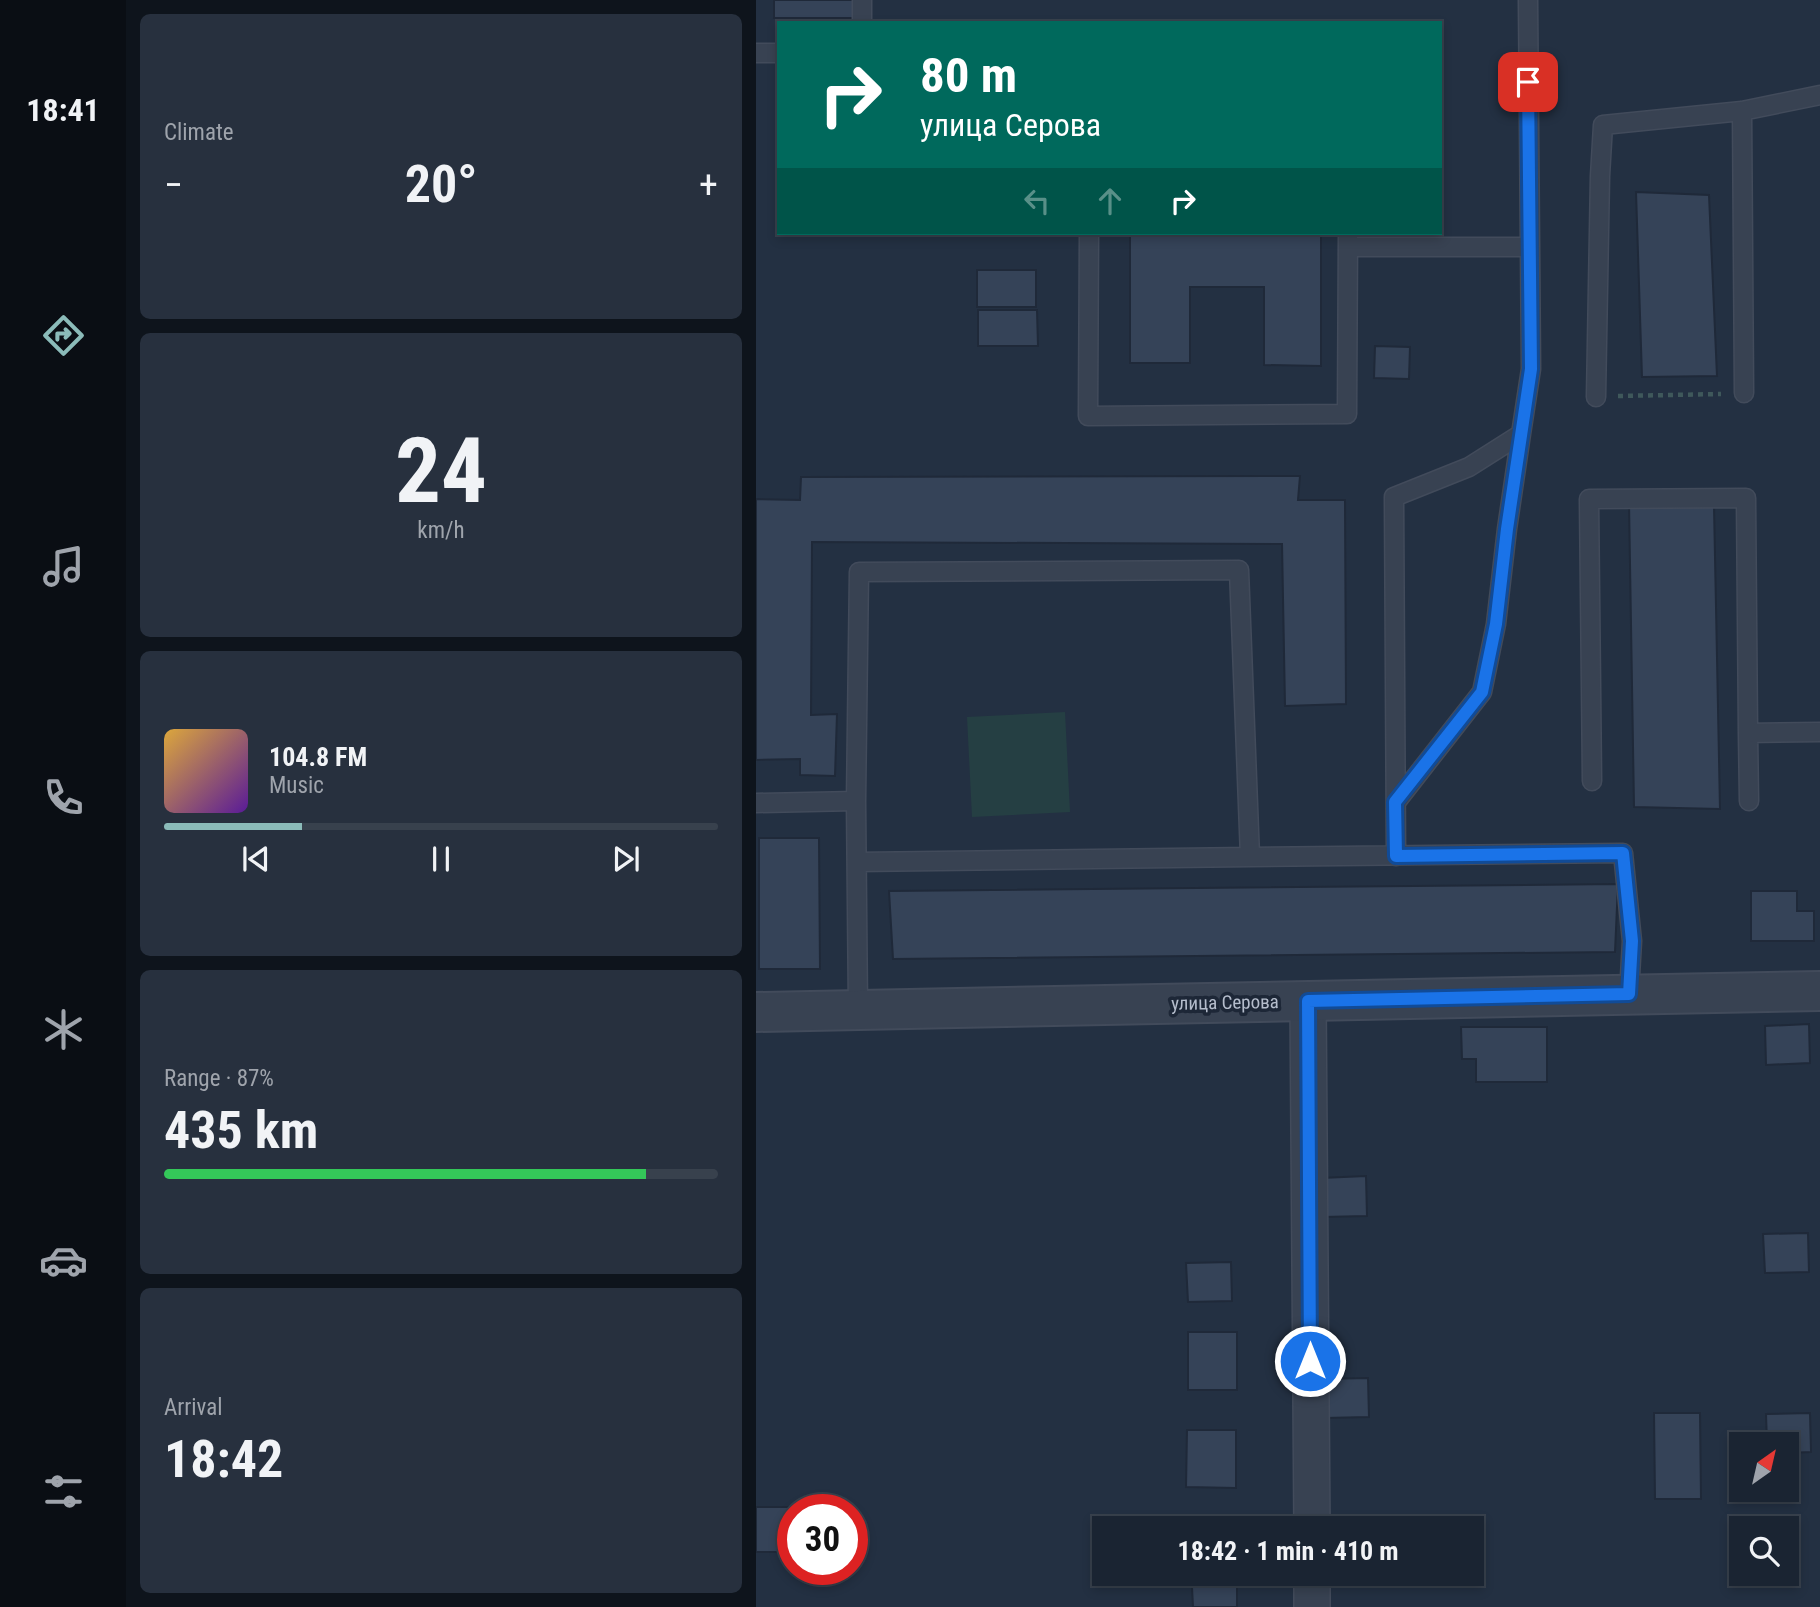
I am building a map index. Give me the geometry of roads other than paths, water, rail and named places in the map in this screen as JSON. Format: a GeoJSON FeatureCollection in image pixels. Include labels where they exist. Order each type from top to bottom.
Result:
{"type":"FeatureCollection","features":[{"type":"Feature","properties":{"kind":"street","name":"улица Серова"},"geometry":{"type":"LineString","coordinates":[[756,1012],[1820,991]]}},
{"type":"Feature","properties":{"kind":"street"},"geometry":{"type":"LineString","coordinates":[[1308,1001],[1312,1516]]}},
{"type":"Feature","properties":{"kind":"street"},"geometry":{"type":"LineString","coordinates":[[1312,1586],[1312,1607]]}},
{"type":"Feature","properties":{"kind":"lane"},"geometry":{"type":"LineString","coordinates":[[862,0],[862,21]]}},
{"type":"Feature","properties":{"kind":"lane"},"geometry":{"type":"LineString","coordinates":[[1395,802],[1482,692],[1496,624],[1531,369],[1528,0]]}},
{"type":"Feature","properties":{"kind":"lane"},"geometry":{"type":"LineString","coordinates":[[756,53],[777,53]]}},
{"type":"Feature","properties":{"kind":"lane"},"geometry":{"type":"LineString","coordinates":[[1596,397],[1603,125],[1742,111],[1820,95]]}},
{"type":"Feature","properties":{"kind":"lane"},"geometry":{"type":"LineString","coordinates":[[1742,111],[1744,393]]}},
{"type":"Feature","properties":{"kind":"lane"},"geometry":{"type":"LineString","coordinates":[[1088,235],[1088,416],[1347,414],[1348,240],[1530,247]]}},
{"type":"Feature","properties":{"kind":"lane"},"geometry":{"type":"LineString","coordinates":[[1396,856],[1394,497],[1469,467],[1521,434]]}},
{"type":"Feature","properties":{"kind":"lane"},"geometry":{"type":"LineString","coordinates":[[1592,781],[1589,499],[1746,498],[1749,801]]}},
{"type":"Feature","properties":{"kind":"lane"},"geometry":{"type":"LineString","coordinates":[[858,1010],[856,801],[859,572],[1239,570],[1250,857]]}},
{"type":"Feature","properties":{"kind":"lane"},"geometry":{"type":"LineString","coordinates":[[1748,733],[1820,732]]}},
{"type":"Feature","properties":{"kind":"lane"},"geometry":{"type":"LineString","coordinates":[[756,803],[856,801]]}},
{"type":"Feature","properties":{"kind":"lane"},"geometry":{"type":"LineString","coordinates":[[857,862],[1623,853],[1632,941],[1629,994]]}}]}
